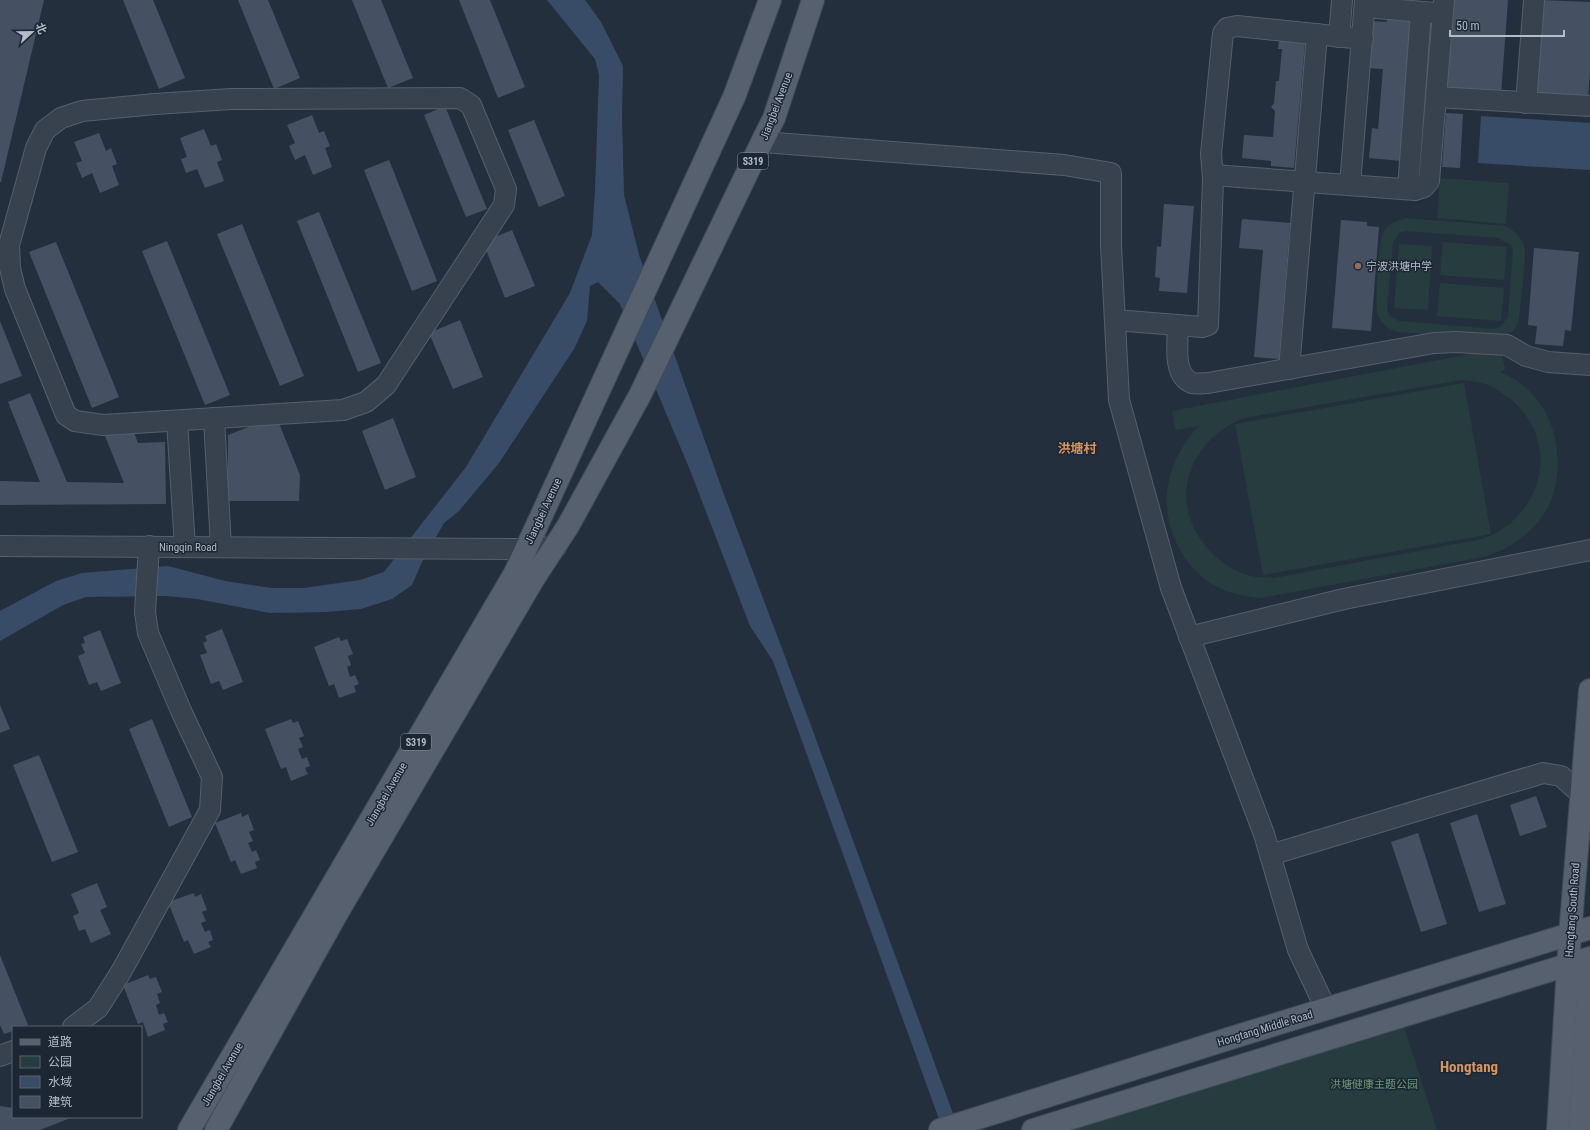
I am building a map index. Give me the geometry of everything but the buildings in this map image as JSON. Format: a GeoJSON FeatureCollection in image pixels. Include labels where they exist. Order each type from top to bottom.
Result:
{"type":"FeatureCollection","features":[{"type":"Feature","properties":{"kind":"main road","name":"Jiangbei Avenue"},"geometry":{"type":"LineString","coordinates":[[189,1130],[515,572],[734,97],[770,0]]}},
{"type":"Feature","properties":{"kind":"main road","name":"Jiangbei Avenue"},"geometry":{"type":"LineString","coordinates":[[216,1130],[340,909],[534,578],[556,547],[640,395],[774,118],[813,0]]}},
{"type":"Feature","properties":{"kind":"main road","name":"Hongtang South Road"},"geometry":{"type":"LineString","coordinates":[[1558,1130],[1570,935],[1590,690]]}},
{"type":"Feature","properties":{"kind":"main road","name":"Hongtang Middle Road"},"geometry":{"type":"LineString","coordinates":[[940,1130],[1590,928]]}},
{"type":"Feature","properties":{"kind":"main road","name":"Hongtang South Road"},"geometry":{"type":"LineString","coordinates":[[1580,1130],[1590,958]]}},
{"type":"Feature","properties":{"kind":"main road"},"geometry":{"type":"LineString","coordinates":[[1033,1130],[1590,958]]}},
{"type":"Feature","properties":{"kind":"street"},"geometry":{"type":"LineString","coordinates":[[1339,37],[1342,0]]}},
{"type":"Feature","properties":{"kind":"street"},"geometry":{"type":"LineString","coordinates":[[1526,103],[1534,0]]}},
{"type":"Feature","properties":{"kind":"street"},"geometry":{"type":"LineString","coordinates":[[1213,175],[1415,190],[1424,187],[1429,182],[1443,7],[1421,12],[1365,4],[1350,185]]}},
{"type":"Feature","properties":{"kind":"street"},"geometry":{"type":"LineString","coordinates":[[1408,189],[1421,12]]}},
{"type":"Feature","properties":{"kind":"street"},"geometry":{"type":"LineString","coordinates":[[1115,320],[1202,327],[1208,325],[1213,175],[1212,147],[1223,33],[1227,28],[1237,26],[1363,39]]}},
{"type":"Feature","properties":{"kind":"street"},"geometry":{"type":"LineString","coordinates":[[1289,369],[1317,34]]}},
{"type":"Feature","properties":{"kind":"street"},"geometry":{"type":"LineString","coordinates":[[1436,97],[1590,106]]}},
{"type":"Feature","properties":{"kind":"street"},"geometry":{"type":"LineString","coordinates":[[460,98],[471,105],[506,189],[504,205],[386,385],[366,402],[344,410],[214,418],[103,425],[75,421],[66,415],[15,289],[4,244],[36,148],[45,130],[61,118],[82,112],[155,104],[231,99],[460,98]]}},
{"type":"Feature","properties":{"kind":"street"},"geometry":{"type":"LineString","coordinates":[[762,142],[1064,165],[1111,173],[1111,245],[1119,400],[1171,588],[1264,834],[1298,950],[1326,1009]]}},
{"type":"Feature","properties":{"kind":"street"},"geometry":{"type":"LineString","coordinates":[[1178,325],[1178,364],[1183,377],[1193,383],[1208,383],[1434,343],[1456,342],[1507,345],[1526,356],[1548,362],[1590,365]]}},
{"type":"Feature","properties":{"kind":"street"},"geometry":{"type":"LineString","coordinates":[[214,418],[221,547]]}},
{"type":"Feature","properties":{"kind":"street"},"geometry":{"type":"LineString","coordinates":[[177,421],[184,547]]}},
{"type":"Feature","properties":{"kind":"street","name":"Ningqin Road"},"geometry":{"type":"LineString","coordinates":[[0,546],[526,549],[556,547]]}},
{"type":"Feature","properties":{"kind":"street"},"geometry":{"type":"LineString","coordinates":[[74,1026],[98,1008],[121,972],[210,810],[212,777],[182,713],[148,633],[145,612],[149,546]]}},
{"type":"Feature","properties":{"kind":"street"},"geometry":{"type":"LineString","coordinates":[[1189,637],[1344,599],[1590,550]]}},
{"type":"Feature","properties":{"kind":"street"},"geometry":{"type":"LineString","coordinates":[[1270,855],[1543,772],[1561,776],[1581,794]]}},
{"type":"Feature","properties":{"kind":"street"},"geometry":{"type":"LineString","coordinates":[[0,1056],[12,1051]]}},
{"type":"Feature","properties":{"kind":"green space"},"geometry":{"type":"Polygon","coordinates":[[[1440,178],[1509,183],[1506,224],[1437,218],[1440,178]]]}},
{"type":"Feature","properties":{"kind":"green space"},"geometry":{"type":"Polygon","coordinates":[[[1405,218],[1506,226],[1518,236],[1523,242],[1525,254],[1519,318],[1514,330],[1505,336],[1494,340],[1398,332],[1384,324],[1378,315],[1377,310],[1381,239],[1387,227],[1392,223],[1405,218]],[[1406,231],[1400,232],[1393,242],[1387,308],[1389,315],[1399,321],[1494,329],[1500,327],[1508,317],[1513,252],[1511,245],[1499,238],[1406,231]]]}},
{"type":"Feature","properties":{"kind":"green space"},"geometry":{"type":"Polygon","coordinates":[[[1443,242],[1507,247],[1504,280],[1440,275],[1443,242]]]}},
{"type":"Feature","properties":{"kind":"green space"},"geometry":{"type":"Polygon","coordinates":[[[1399,244],[1432,246],[1428,310],[1394,308],[1399,244]]]}},
{"type":"Feature","properties":{"kind":"green space"},"geometry":{"type":"Polygon","coordinates":[[[1440,283],[1504,288],[1501,321],[1437,316],[1440,283]]]}},
{"type":"Feature","properties":{"kind":"green space"},"geometry":{"type":"Polygon","coordinates":[[[1501,348],[1505,370],[1500,372],[1515,380],[1528,390],[1548,416],[1557,448],[1558,465],[1556,482],[1548,508],[1534,527],[1519,540],[1493,554],[1260,598],[1245,596],[1218,588],[1196,572],[1180,550],[1174,537],[1167,511],[1168,485],[1172,469],[1179,453],[1193,432],[1199,426],[1175,430],[1172,411],[1501,348]],[[1461,380],[1244,418],[1225,428],[1209,441],[1197,457],[1189,475],[1186,493],[1188,513],[1196,532],[1209,550],[1230,567],[1249,576],[1274,578],[1482,539],[1502,529],[1518,516],[1530,500],[1538,482],[1541,463],[1539,443],[1531,424],[1518,406],[1509,398],[1495,388],[1485,384],[1461,380]]]}},
{"type":"Feature","properties":{"kind":"green space"},"geometry":{"type":"Polygon","coordinates":[[[1464,383],[1491,534],[1263,575],[1235,424],[1464,383]]]}},
{"type":"Feature","properties":{"kind":"green space","name":"洪塘健康主题公园"},"geometry":{"type":"Polygon","coordinates":[[[1404,1027],[1437,1130],[1068,1130],[1404,1027]]]}},
{"type":"Feature","properties":{"kind":"water"},"geometry":{"type":"Polygon","coordinates":[[[547,0],[585,0],[601,22],[623,66],[622,117],[624,195],[639,255],[723,492],[813,731],[959,1130],[943,1130],[773,661],[750,626],[690,470],[620,304],[598,282],[590,286],[587,321],[574,349],[499,463],[459,511],[444,523],[422,562],[412,585],[392,599],[361,609],[326,612],[270,613],[197,599],[167,596],[86,597],[63,605],[0,641],[0,611],[56,581],[82,573],[168,566],[225,581],[271,588],[304,588],[360,580],[384,572],[466,467],[570,293],[592,235],[599,75],[595,59],[547,0]]]}},
{"type":"Feature","properties":{"kind":"water"},"geometry":{"type":"Polygon","coordinates":[[[1481,116],[1590,123],[1590,170],[1478,163],[1481,116]]]}},
{"type":"Feature","properties":{"kind":"place","name":"宁波洪塘中学"},"geometry":{"type":"Point","coordinates":[1358,266]}},
{"type":"Feature","properties":{"kind":"district","name":"洪塘村"},"geometry":{"type":"Point","coordinates":[1077,448]}},
{"type":"Feature","properties":{"kind":"district","name":"Hongtang"},"geometry":{"type":"Point","coordinates":[1469,1067]}}]}
